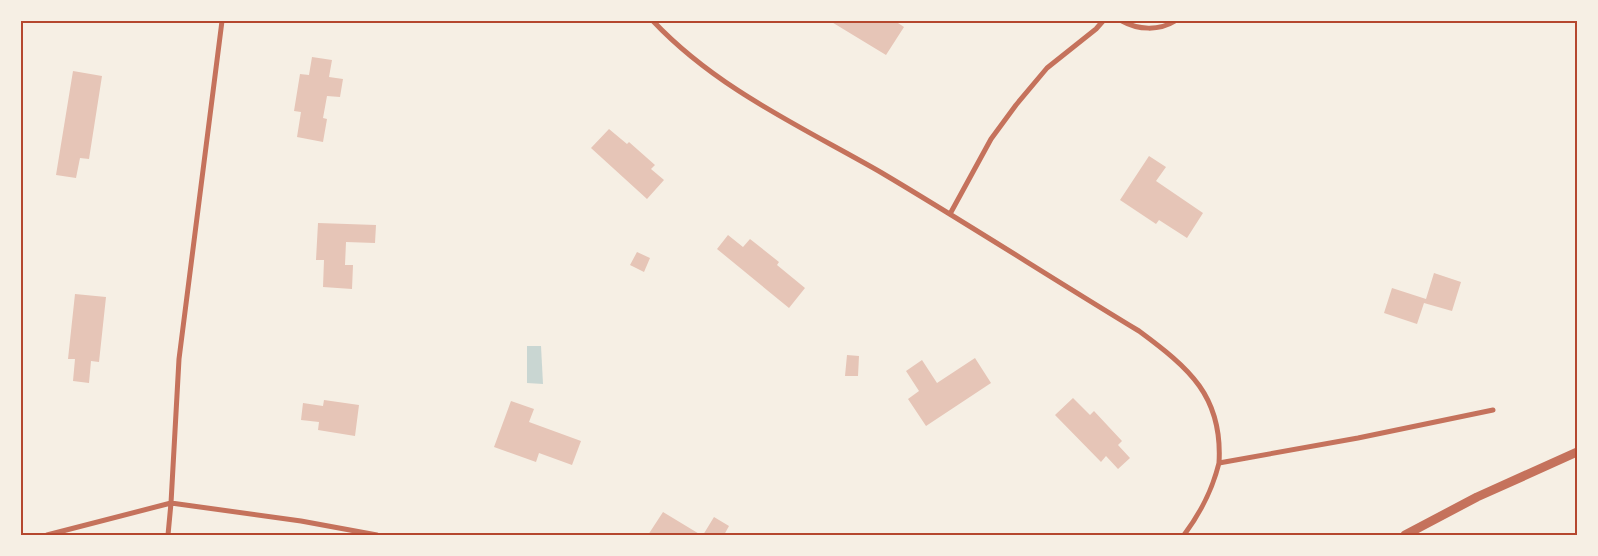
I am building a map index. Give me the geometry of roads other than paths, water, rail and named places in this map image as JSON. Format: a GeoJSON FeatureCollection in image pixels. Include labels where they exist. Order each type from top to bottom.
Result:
{"type":"FeatureCollection","features":[{"type":"Feature","properties":{"kind":"street"},"geometry":{"type":"LineString","coordinates":[[168,535],[179,359],[222,21]]}},
{"type":"Feature","properties":{"kind":"street"},"geometry":{"type":"LineString","coordinates":[[653,21],[693,60],[746,97],[950,214],[1139,331],[1176,360],[1200,386],[1212,408],[1218,428],[1220,446],[1219,463],[1209,497],[1184,535]]}},
{"type":"Feature","properties":{"kind":"street"},"geometry":{"type":"LineString","coordinates":[[950,214],[991,139],[1016,105],[1047,68],[1096,29],[1102,21]]}},
{"type":"Feature","properties":{"kind":"street"},"geometry":{"type":"LineString","coordinates":[[1122,21],[1140,28],[1156,28],[1175,21]]}},
{"type":"Feature","properties":{"kind":"street"},"geometry":{"type":"LineString","coordinates":[[1219,463],[1349,440],[1493,410]]}},
{"type":"Feature","properties":{"kind":"street"},"geometry":{"type":"LineString","coordinates":[[1405,535],[1477,497],[1577,452]]}},
{"type":"Feature","properties":{"kind":"street"},"geometry":{"type":"LineString","coordinates":[[47,535],[171,503],[301,521],[377,535]]}}]}
